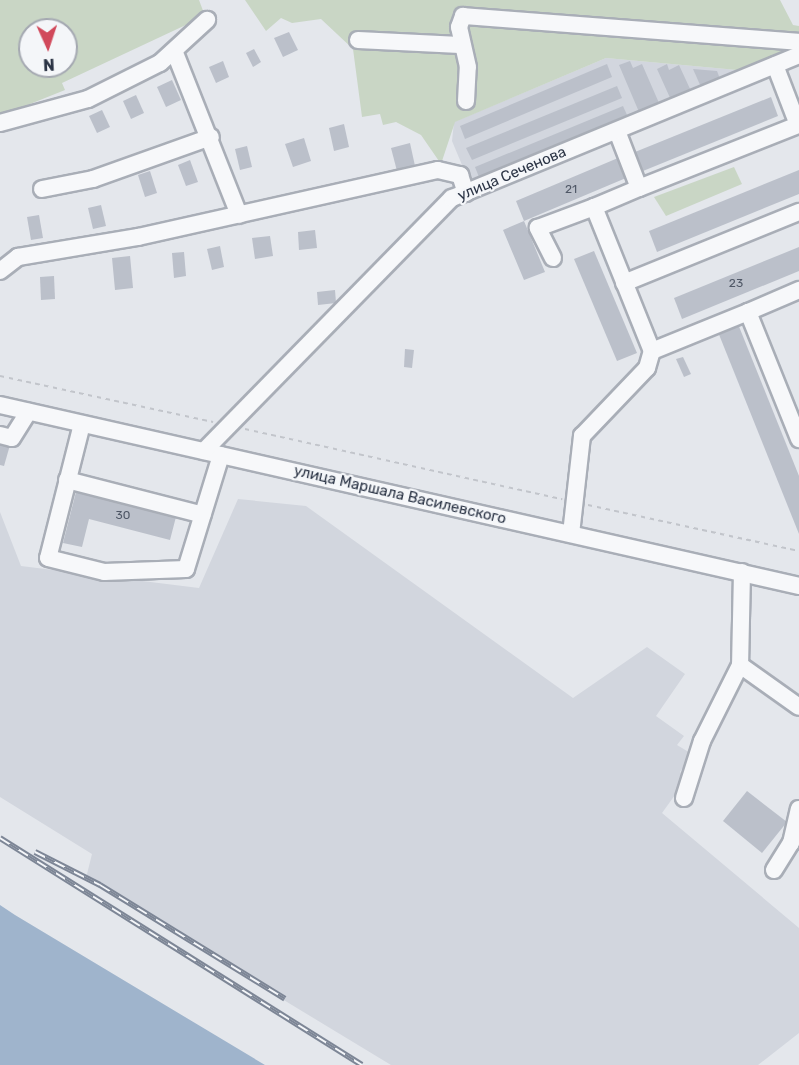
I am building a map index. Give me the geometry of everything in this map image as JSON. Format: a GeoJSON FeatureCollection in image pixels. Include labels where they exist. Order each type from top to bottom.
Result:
{"type":"FeatureCollection","features":[{"type":"Feature","properties":{"kind":"street"},"geometry":{"type":"LineString","coordinates":[[466,101],[468,66],[460,45],[463,16],[478,14],[799,42]]}},
{"type":"Feature","properties":{"kind":"street"},"geometry":{"type":"LineString","coordinates":[[0,123],[88,99],[175,53],[207,20]]}},
{"type":"Feature","properties":{"kind":"street"},"geometry":{"type":"LineString","coordinates":[[358,40],[460,45]]}},
{"type":"Feature","properties":{"kind":"street"},"geometry":{"type":"LineString","coordinates":[[175,53],[211,137],[239,215]]}},
{"type":"Feature","properties":{"kind":"street","name":"улица Сеченова"},"geometry":{"type":"LineString","coordinates":[[204,451],[370,278],[452,198],[799,55]]}},
{"type":"Feature","properties":{"kind":"street"},"geometry":{"type":"LineString","coordinates":[[552,258],[538,228],[799,126],[775,65]]}},
{"type":"Feature","properties":{"kind":"street"},"geometry":{"type":"LineString","coordinates":[[617,131],[639,188]]}},
{"type":"Feature","properties":{"kind":"street"},"geometry":{"type":"LineString","coordinates":[[42,189],[93,179],[211,137]]}},
{"type":"Feature","properties":{"kind":"street"},"geometry":{"type":"LineString","coordinates":[[0,271],[18,257],[239,215],[446,169],[460,175],[466,192]]}},
{"type":"Feature","properties":{"kind":"street"},"geometry":{"type":"LineString","coordinates":[[571,534],[572,502],[582,436],[647,368],[652,351],[594,207]]}},
{"type":"Feature","properties":{"kind":"street"},"geometry":{"type":"LineString","coordinates":[[624,283],[799,212]]}},
{"type":"Feature","properties":{"kind":"street"},"geometry":{"type":"LineString","coordinates":[[652,351],[799,290]]}},
{"type":"Feature","properties":{"kind":"street"},"geometry":{"type":"LineString","coordinates":[[748,312],[799,439]]}},
{"type":"Feature","properties":{"kind":"street","name":"улица Маршала Василевского"},"geometry":{"type":"LineString","coordinates":[[0,405],[799,586]]}},
{"type":"Feature","properties":{"kind":"street"},"geometry":{"type":"LineString","coordinates":[[0,435],[12,438],[28,412]]}},
{"type":"Feature","properties":{"kind":"street"},"geometry":{"type":"LineString","coordinates":[[82,424],[48,558],[104,572],[186,569],[221,455]]}},
{"type":"Feature","properties":{"kind":"street"},"geometry":{"type":"LineString","coordinates":[[68,480],[202,515]]}},
{"type":"Feature","properties":{"kind":"street"},"geometry":{"type":"LineString","coordinates":[[684,798],[702,741],[740,665],[741,572]]}},
{"type":"Feature","properties":{"kind":"street"},"geometry":{"type":"LineString","coordinates":[[740,665],[799,706]]}},
{"type":"Feature","properties":{"kind":"street"},"geometry":{"type":"LineString","coordinates":[[774,870],[791,843],[799,809]]}},
{"type":"Feature","properties":{"kind":"path"},"geometry":{"type":"LineString","coordinates":[[0,376],[799,551]]}},
{"type":"Feature","properties":{"kind":"shaded area"},"geometry":{"type":"Polygon","coordinates":[[[606,58],[748,71],[470,184],[452,141],[454,122],[606,58]]]}},
{"type":"Feature","properties":{"kind":"shaded area"},"geometry":{"type":"Polygon","coordinates":[[[238,499],[306,506],[573,698],[647,647],[685,674],[656,716],[684,736],[677,745],[692,754],[680,772],[688,777],[662,813],[799,928],[799,1033],[758,1065],[391,1065],[79,876],[86,878],[92,854],[0,797],[0,512],[21,566],[199,588],[238,499]]]}},
{"type":"Feature","properties":{"kind":"green space"},"geometry":{"type":"Polygon","coordinates":[[[0,0],[199,0],[205,16],[78,76],[78,18],[18,18],[18,78],[73,78],[62,83],[65,90],[0,116],[0,0]]]}},
{"type":"Feature","properties":{"kind":"green space"},"geometry":{"type":"Polygon","coordinates":[[[245,0],[780,0],[793,25],[799,26],[799,51],[748,71],[606,58],[455,122],[441,164],[421,135],[396,122],[383,125],[380,114],[362,117],[353,49],[321,19],[292,23],[281,18],[266,31],[245,0]]]}},
{"type":"Feature","properties":{"kind":"green space"},"geometry":{"type":"Polygon","coordinates":[[[734,167],[742,184],[666,216],[654,197],[734,167]]]}},
{"type":"Feature","properties":{"kind":"water"},"geometry":{"type":"Polygon","coordinates":[[[0,905],[15,915],[265,1065],[0,1065],[0,905]]]}},
{"type":"Feature","properties":{"kind":"building"},"geometry":{"type":"Polygon","coordinates":[[[289,32],[298,50],[283,57],[274,38],[289,32]]]}},
{"type":"Feature","properties":{"kind":"building"},"geometry":{"type":"Polygon","coordinates":[[[254,49],[261,62],[253,67],[246,53],[254,49]]]}},
{"type":"Feature","properties":{"kind":"building"},"geometry":{"type":"Polygon","coordinates":[[[223,61],[229,77],[216,83],[209,67],[223,61]]]}},
{"type":"Feature","properties":{"kind":"building"},"geometry":{"type":"Polygon","coordinates":[[[630,61],[633,68],[642,64],[659,103],[639,112],[619,65],[630,61]]]}},
{"type":"Feature","properties":{"kind":"building"},"geometry":{"type":"Polygon","coordinates":[[[607,64],[612,77],[465,139],[460,126],[607,64]]]}},
{"type":"Feature","properties":{"kind":"building"},"geometry":{"type":"Polygon","coordinates":[[[667,64],[669,70],[679,65],[691,91],[671,100],[657,69],[667,64]]]}},
{"type":"Feature","properties":{"kind":"building"},"geometry":{"type":"Polygon","coordinates":[[[693,69],[717,71],[720,79],[701,87],[693,69]]]}},
{"type":"Feature","properties":{"kind":"building"},"geometry":{"type":"Polygon","coordinates":[[[172,80],[181,100],[166,107],[157,87],[172,80]]]}},
{"type":"Feature","properties":{"kind":"building"},"geometry":{"type":"Polygon","coordinates":[[[617,86],[622,98],[472,160],[466,148],[617,86]]]}},
{"type":"Feature","properties":{"kind":"building"},"geometry":{"type":"Polygon","coordinates":[[[136,95],[144,113],[131,119],[123,101],[136,95]]]}},
{"type":"Feature","properties":{"kind":"building"},"geometry":{"type":"Polygon","coordinates":[[[771,97],[778,116],[643,171],[635,152],[771,97]]]}},
{"type":"Feature","properties":{"kind":"building"},"geometry":{"type":"Polygon","coordinates":[[[623,106],[627,115],[479,177],[475,167],[623,106]]]}},
{"type":"Feature","properties":{"kind":"building"},"geometry":{"type":"Polygon","coordinates":[[[102,110],[110,127],[97,133],[89,116],[102,110]]]}},
{"type":"Feature","properties":{"kind":"building"},"geometry":{"type":"Polygon","coordinates":[[[344,124],[349,147],[334,151],[329,128],[344,124]]]}},
{"type":"Feature","properties":{"kind":"building"},"geometry":{"type":"Polygon","coordinates":[[[304,138],[311,161],[293,167],[285,144],[304,138]]]}},
{"type":"Feature","properties":{"kind":"building"},"geometry":{"type":"Polygon","coordinates":[[[410,143],[415,166],[397,171],[391,148],[410,143]]]}},
{"type":"Feature","properties":{"kind":"building"},"geometry":{"type":"Polygon","coordinates":[[[247,146],[252,167],[240,170],[235,149],[247,146]]]}},
{"type":"Feature","properties":{"kind":"building"},"geometry":{"type":"Polygon","coordinates":[[[618,158],[626,178],[524,221],[516,201],[618,158]]]}},
{"type":"Feature","properties":{"kind":"building"},"geometry":{"type":"Polygon","coordinates":[[[190,160],[198,182],[186,186],[178,165],[190,160]]]}},
{"type":"Feature","properties":{"kind":"building"},"geometry":{"type":"Polygon","coordinates":[[[799,170],[799,194],[657,252],[649,231],[799,170]]]}},
{"type":"Feature","properties":{"kind":"building"},"geometry":{"type":"Polygon","coordinates":[[[150,171],[157,193],[145,197],[138,175],[150,171]]]}},
{"type":"Feature","properties":{"kind":"building"},"geometry":{"type":"Polygon","coordinates":[[[101,205],[106,226],[93,229],[88,208],[101,205]]]}},
{"type":"Feature","properties":{"kind":"building"},"geometry":{"type":"Polygon","coordinates":[[[39,215],[43,238],[31,240],[27,217],[39,215]]]}},
{"type":"Feature","properties":{"kind":"building"},"geometry":{"type":"Polygon","coordinates":[[[524,221],[545,272],[524,280],[503,230],[524,221]]]}},
{"type":"Feature","properties":{"kind":"building"},"geometry":{"type":"Polygon","coordinates":[[[315,230],[317,248],[299,250],[298,232],[315,230]]]}},
{"type":"Feature","properties":{"kind":"building"},"geometry":{"type":"Polygon","coordinates":[[[270,236],[273,256],[255,259],[252,238],[270,236]]]}},
{"type":"Feature","properties":{"kind":"building"},"geometry":{"type":"Polygon","coordinates":[[[220,246],[224,267],[212,270],[207,249],[220,246]]]}},
{"type":"Feature","properties":{"kind":"building"},"geometry":{"type":"Polygon","coordinates":[[[799,247],[799,271],[682,319],[674,298],[799,247]]]}},
{"type":"Feature","properties":{"kind":"building"},"geometry":{"type":"Polygon","coordinates":[[[594,251],[637,353],[617,361],[574,259],[594,251]]]}},
{"type":"Feature","properties":{"kind":"building"},"geometry":{"type":"Polygon","coordinates":[[[184,252],[186,276],[174,278],[172,253],[184,252]]]}},
{"type":"Feature","properties":{"kind":"building"},"geometry":{"type":"Polygon","coordinates":[[[130,256],[133,288],[115,290],[112,258],[130,256]]]}},
{"type":"Feature","properties":{"kind":"building"},"geometry":{"type":"Polygon","coordinates":[[[54,276],[55,299],[41,300],[40,277],[54,276]]]}},
{"type":"Feature","properties":{"kind":"building"},"geometry":{"type":"Polygon","coordinates":[[[335,290],[336,303],[318,305],[317,292],[335,290]]]}},
{"type":"Feature","properties":{"kind":"building"},"geometry":{"type":"Polygon","coordinates":[[[738,324],[799,476],[799,534],[718,332],[738,324]]]}},
{"type":"Feature","properties":{"kind":"building"},"geometry":{"type":"Polygon","coordinates":[[[405,349],[414,350],[412,368],[404,367],[405,349]]]}},
{"type":"Feature","properties":{"kind":"building"},"geometry":{"type":"Polygon","coordinates":[[[683,357],[691,374],[684,377],[676,359],[683,357]]]}},
{"type":"Feature","properties":{"kind":"building"},"geometry":{"type":"Polygon","coordinates":[[[0,443],[10,445],[4,466],[0,465],[0,443]]]}},
{"type":"Feature","properties":{"kind":"building"},"geometry":{"type":"Polygon","coordinates":[[[77,488],[177,513],[170,540],[89,519],[82,547],[63,543],[77,488]]]}},
{"type":"Feature","properties":{"kind":"building"},"geometry":{"type":"Polygon","coordinates":[[[747,791],[787,822],[762,853],[723,821],[747,791]]]}},
{"type":"Feature","properties":{"kind":"railway"},"geometry":{"type":"LineString","coordinates":[[0,838],[362,1065]]}},
{"type":"Feature","properties":{"kind":"railway"},"geometry":{"type":"LineString","coordinates":[[35,852],[100,885],[285,999]]}}]}
